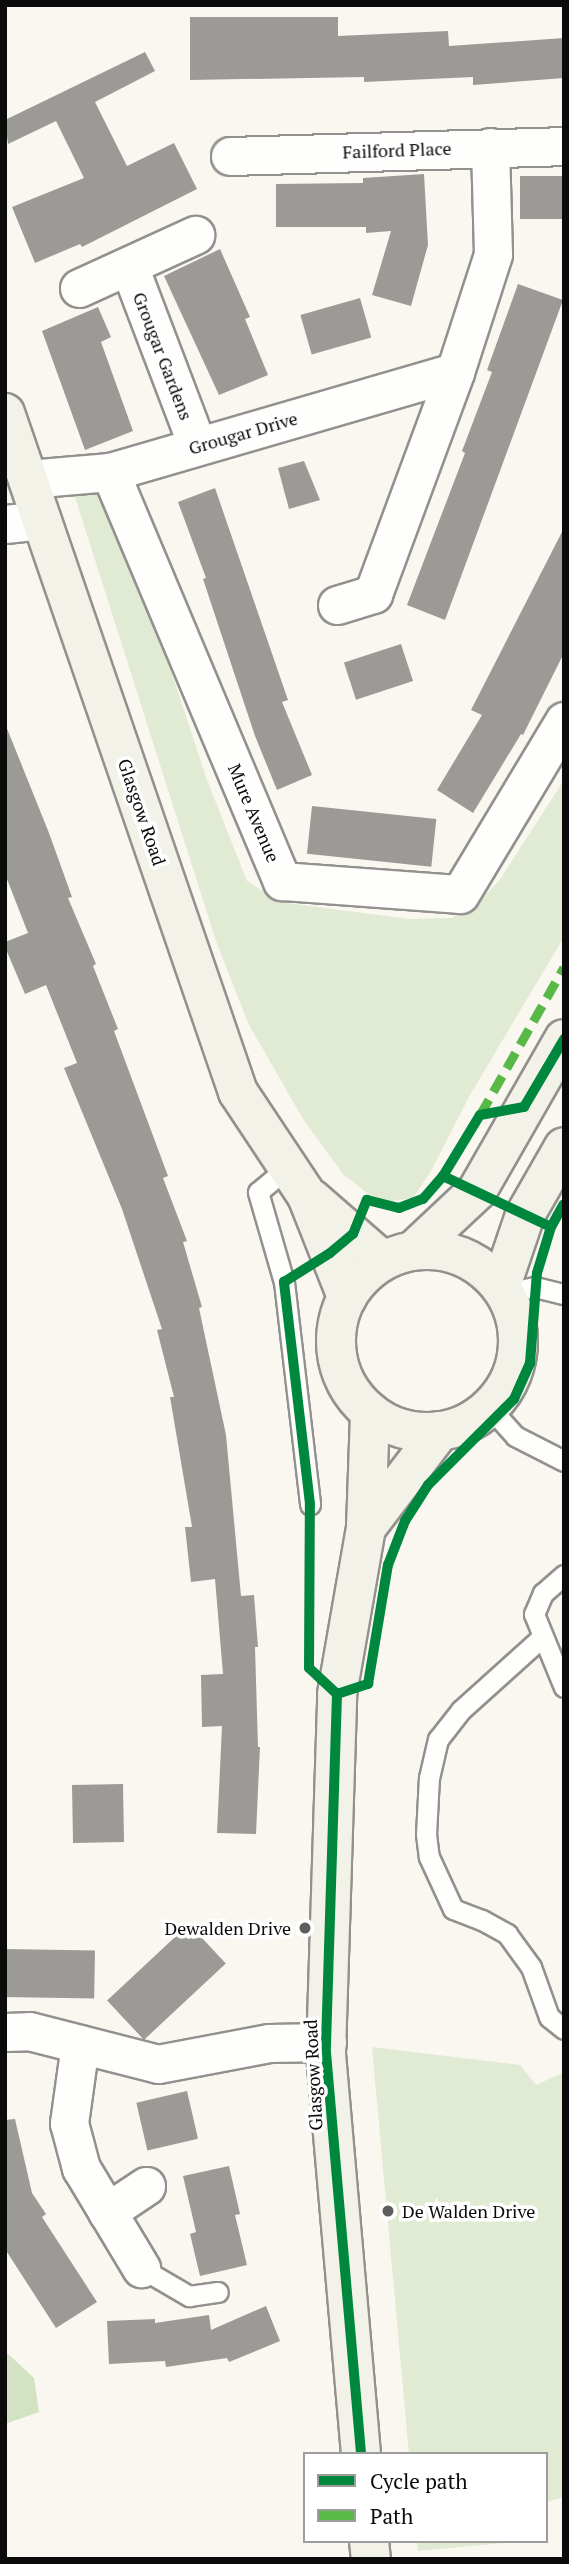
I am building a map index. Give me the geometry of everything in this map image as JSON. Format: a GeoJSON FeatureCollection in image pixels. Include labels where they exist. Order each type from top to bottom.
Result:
{"type":"FeatureCollection","features":[{"type":"Feature","properties":{"kind":"main road","name":"Glasgow Road"},"geometry":{"type":"LineString","coordinates":[[5,414],[28,479],[24,522],[238,1092],[298,1181],[347,1297]]}},
{"type":"Feature","properties":{"kind":"main road"},"geometry":{"type":"LineString","coordinates":[[399,1255],[434,1249],[463,1256],[488,1272],[503,1290],[517,1322],[518,1353],[509,1383],[490,1408],[467,1423],[440,1431],[415,1432],[391,1425],[370,1412],[352,1394],[341,1371],[336,1346],[338,1321],[347,1297],[363,1276],[399,1255],[477,1191],[564,1039]]}},
{"type":"Feature","properties":{"kind":"main road"},"geometry":{"type":"LineString","coordinates":[[503,1290],[525,1215],[564,1147]]}},
{"type":"Feature","properties":{"kind":"main road","name":"Glasgow Road"},"geometry":{"type":"LineString","coordinates":[[298,1181],[399,1255]]}},
{"type":"Feature","properties":{"kind":"main road","name":"Glasgow Road"},"geometry":{"type":"LineString","coordinates":[[361,2452],[327,2042],[337,1694],[366,1528],[370,1412]]}},
{"type":"Feature","properties":{"kind":"main road","name":"Glasgow Road"},"geometry":{"type":"LineString","coordinates":[[366,1528],[440,1431]]}},
{"type":"Feature","properties":{"kind":"street","name":"Failford Place"},"geometry":{"type":"LineString","coordinates":[[230,156],[564,146]]}},
{"type":"Feature","properties":{"kind":"street"},"geometry":{"type":"LineString","coordinates":[[337,605],[373,594],[455,372],[493,254],[490,147]]}},
{"type":"Feature","properties":{"kind":"street"},"geometry":{"type":"LineString","coordinates":[[79,288],[195,235]]}},
{"type":"Feature","properties":{"kind":"street","name":"Grougar Gardens"},"geometry":{"type":"LineString","coordinates":[[129,266],[197,445]]}},
{"type":"Feature","properties":{"kind":"street","name":"Grougar Drive"},"geometry":{"type":"LineString","coordinates":[[28,479],[110,472],[455,372]]}},
{"type":"Feature","properties":{"kind":"street","name":"Mure Avenue"},"geometry":{"type":"LineString","coordinates":[[110,472],[282,881],[460,894],[564,721]]}},
{"type":"Feature","properties":{"kind":"street"},"geometry":{"type":"LineString","coordinates":[[5,2032],[29,2031],[159,2064],[269,2043],[327,2042]]}},
{"type":"Feature","properties":{"kind":"street"},"geometry":{"type":"LineString","coordinates":[[80,2043],[69,2123],[81,2168],[141,2268]]}},
{"type":"Feature","properties":{"kind":"street"},"geometry":{"type":"LineString","coordinates":[[107,2212],[146,2186]]}},
{"type":"Feature","properties":{"kind":"lane"},"geometry":{"type":"LineString","coordinates":[[298,1181],[258,1192],[284,1282],[310,1504]]}},
{"type":"Feature","properties":{"kind":"lane"},"geometry":{"type":"LineString","coordinates":[[503,1290],[535,1287],[564,1294]]}},
{"type":"Feature","properties":{"kind":"lane"},"geometry":{"type":"LineString","coordinates":[[490,1408],[515,1436],[564,1461]]}},
{"type":"Feature","properties":{"kind":"lane"},"geometry":{"type":"LineString","coordinates":[[564,1575],[543,1593],[534,1614],[541,1638],[564,1687]]}},
{"type":"Feature","properties":{"kind":"lane"},"geometry":{"type":"LineString","coordinates":[[541,1638],[461,1710],[438,1739],[429,1777],[426,1834],[429,1857],[453,1909],[482,1920],[507,1934],[531,1967],[549,2018],[564,2029]]}},
{"type":"Feature","properties":{"kind":"lane"},"geometry":{"type":"LineString","coordinates":[[141,2268],[189,2296],[218,2292]]}},
{"type":"Feature","properties":{"kind":"green space"},"geometry":{"type":"Polygon","coordinates":[[[98,488],[132,552],[207,780],[247,881],[279,902],[409,919],[452,918],[477,904],[499,881],[564,780],[564,937],[470,1095],[431,1171],[413,1198],[391,1201],[372,1197],[343,1174],[303,1119],[248,1023],[216,941],[75,497],[82,490],[98,488]]]}},
{"type":"Feature","properties":{"kind":"green space"},"geometry":{"type":"Polygon","coordinates":[[[372,2047],[520,2065],[536,2085],[564,2072],[564,2497],[548,2501],[548,2452],[409,2452],[372,2047]]]}},
{"type":"Feature","properties":{"kind":"green space"},"geometry":{"type":"Polygon","coordinates":[[[5,2351],[34,2378],[39,2412],[5,2424],[5,2351]]]}},
{"type":"Feature","properties":{"kind":"green space"},"geometry":{"type":"Polygon","coordinates":[[[417,2543],[505,2543],[418,2551],[417,2543]]]}},
{"type":"Feature","properties":{"kind":"building"},"geometry":{"type":"Polygon","coordinates":[[[190,17],[338,17],[338,36],[448,31],[449,46],[564,38],[564,78],[473,85],[473,77],[364,82],[364,77],[190,80],[190,17]]]}},
{"type":"Feature","properties":{"kind":"building"},"geometry":{"type":"Polygon","coordinates":[[[145,52],[155,71],[95,102],[127,166],[174,143],[197,189],[82,247],[80,244],[35,263],[12,207],[84,178],[56,121],[8,144],[5,120],[145,52]]]}},
{"type":"Feature","properties":{"kind":"building"},"geometry":{"type":"Polygon","coordinates":[[[424,174],[428,245],[411,306],[372,295],[391,231],[366,233],[366,227],[276,227],[276,184],[363,183],[363,178],[424,174]]]}},
{"type":"Feature","properties":{"kind":"building"},"geometry":{"type":"Polygon","coordinates":[[[520,176],[564,176],[564,219],[520,219],[520,176]]]}},
{"type":"Feature","properties":{"kind":"building"},"geometry":{"type":"Polygon","coordinates":[[[220,249],[250,317],[245,319],[268,375],[219,395],[164,276],[220,249]]]}},
{"type":"Feature","properties":{"kind":"building"},"geometry":{"type":"Polygon","coordinates":[[[518,284],[563,300],[445,620],[407,605],[465,453],[462,451],[492,372],[487,370],[518,284]]]}},
{"type":"Feature","properties":{"kind":"building"},"geometry":{"type":"Polygon","coordinates":[[[360,298],[371,337],[312,355],[300,315],[360,298]]]}},
{"type":"Feature","properties":{"kind":"building"},"geometry":{"type":"Polygon","coordinates":[[[98,307],[111,337],[101,342],[133,431],[85,450],[42,331],[98,307]]]}},
{"type":"Feature","properties":{"kind":"building"},"geometry":{"type":"Polygon","coordinates":[[[304,461],[320,500],[289,509],[278,468],[304,461]]]}},
{"type":"Feature","properties":{"kind":"building"},"geometry":{"type":"Polygon","coordinates":[[[215,488],[288,700],[282,702],[312,775],[277,790],[255,736],[203,579],[206,578],[178,502],[215,488]]]}},
{"type":"Feature","properties":{"kind":"building"},"geometry":{"type":"Polygon","coordinates":[[[564,528],[564,653],[523,735],[521,734],[473,813],[437,790],[482,715],[471,710],[564,528]]]}},
{"type":"Feature","properties":{"kind":"building"},"geometry":{"type":"Polygon","coordinates":[[[401,644],[413,681],[356,700],[344,663],[401,644]]]}},
{"type":"Feature","properties":{"kind":"building"},"geometry":{"type":"Polygon","coordinates":[[[6,726],[49,833],[72,897],[68,898],[96,964],[93,966],[118,1029],[114,1031],[168,1176],[163,1178],[187,1241],[183,1242],[202,1307],[199,1308],[226,1435],[241,1596],[254,1595],[260,1747],[256,1834],[217,1833],[222,1726],[202,1727],[201,1675],[223,1674],[215,1579],[191,1582],[185,1527],[192,1527],[170,1397],[174,1397],[157,1330],[162,1329],[122,1209],[64,1068],[77,1063],[46,985],[25,994],[5,947],[5,942],[28,933],[5,874],[6,726]]]}},
{"type":"Feature","properties":{"kind":"building"},"geometry":{"type":"Polygon","coordinates":[[[312,806],[436,819],[431,867],[307,854],[312,806]]]}},
{"type":"Feature","properties":{"kind":"building"},"geometry":{"type":"Polygon","coordinates":[[[123,1784],[124,1842],[73,1843],[72,1785],[123,1784]]]}},
{"type":"Feature","properties":{"kind":"building"},"geometry":{"type":"Polygon","coordinates":[[[189,1924],[226,1963],[144,2040],[107,2000],[189,1924]]]}},
{"type":"Feature","properties":{"kind":"building"},"geometry":{"type":"Polygon","coordinates":[[[5,1949],[95,1951],[94,1999],[5,1997],[5,1949]]]}},
{"type":"Feature","properties":{"kind":"building"},"geometry":{"type":"Polygon","coordinates":[[[187,2091],[198,2139],[147,2150],[136,2103],[187,2091]]]}},
{"type":"Feature","properties":{"kind":"building"},"geometry":{"type":"Polygon","coordinates":[[[15,2119],[32,2193],[46,2214],[42,2217],[97,2302],[56,2328],[5,2249],[5,2120],[15,2119]]]}},
{"type":"Feature","properties":{"kind":"building"},"geometry":{"type":"Polygon","coordinates":[[[229,2166],[240,2214],[235,2215],[247,2265],[200,2276],[190,2234],[196,2232],[183,2176],[229,2166]]]}},
{"type":"Feature","properties":{"kind":"building"},"geometry":{"type":"Polygon","coordinates":[[[266,2306],[280,2341],[229,2362],[227,2358],[166,2367],[165,2361],[109,2364],[107,2321],[155,2319],[155,2323],[209,2315],[211,2330],[266,2306]]]}},
{"type":"Feature","properties":{"kind":"marked path"},"geometry":{"type":"LineString","coordinates":[[480,1115],[564,967]]}},
{"type":"Feature","properties":{"kind":"cycle path"},"geometry":{"type":"LineString","coordinates":[[337,1694],[309,1668],[310,1504],[284,1282],[330,1253],[353,1234],[367,1200],[399,1208],[423,1199],[443,1176],[480,1115],[524,1107],[564,1039]]}},
{"type":"Feature","properties":{"kind":"cycle path"},"geometry":{"type":"LineString","coordinates":[[443,1176],[551,1227]]}},
{"type":"Feature","properties":{"kind":"cycle path"},"geometry":{"type":"LineString","coordinates":[[337,1694],[368,1684],[388,1565],[405,1521],[428,1485],[514,1399],[530,1363],[537,1273],[551,1227],[564,1204]]}},
{"type":"Feature","properties":{"kind":"cycle path"},"geometry":{"type":"LineString","coordinates":[[337,1694],[326,2053],[361,2452]]}},
{"type":"Feature","properties":{"kind":"place","name":"Dewalden Drive"},"geometry":{"type":"Point","coordinates":[305,1928]}},
{"type":"Feature","properties":{"kind":"place","name":"De Walden Drive"},"geometry":{"type":"Point","coordinates":[388,2211]}}]}
